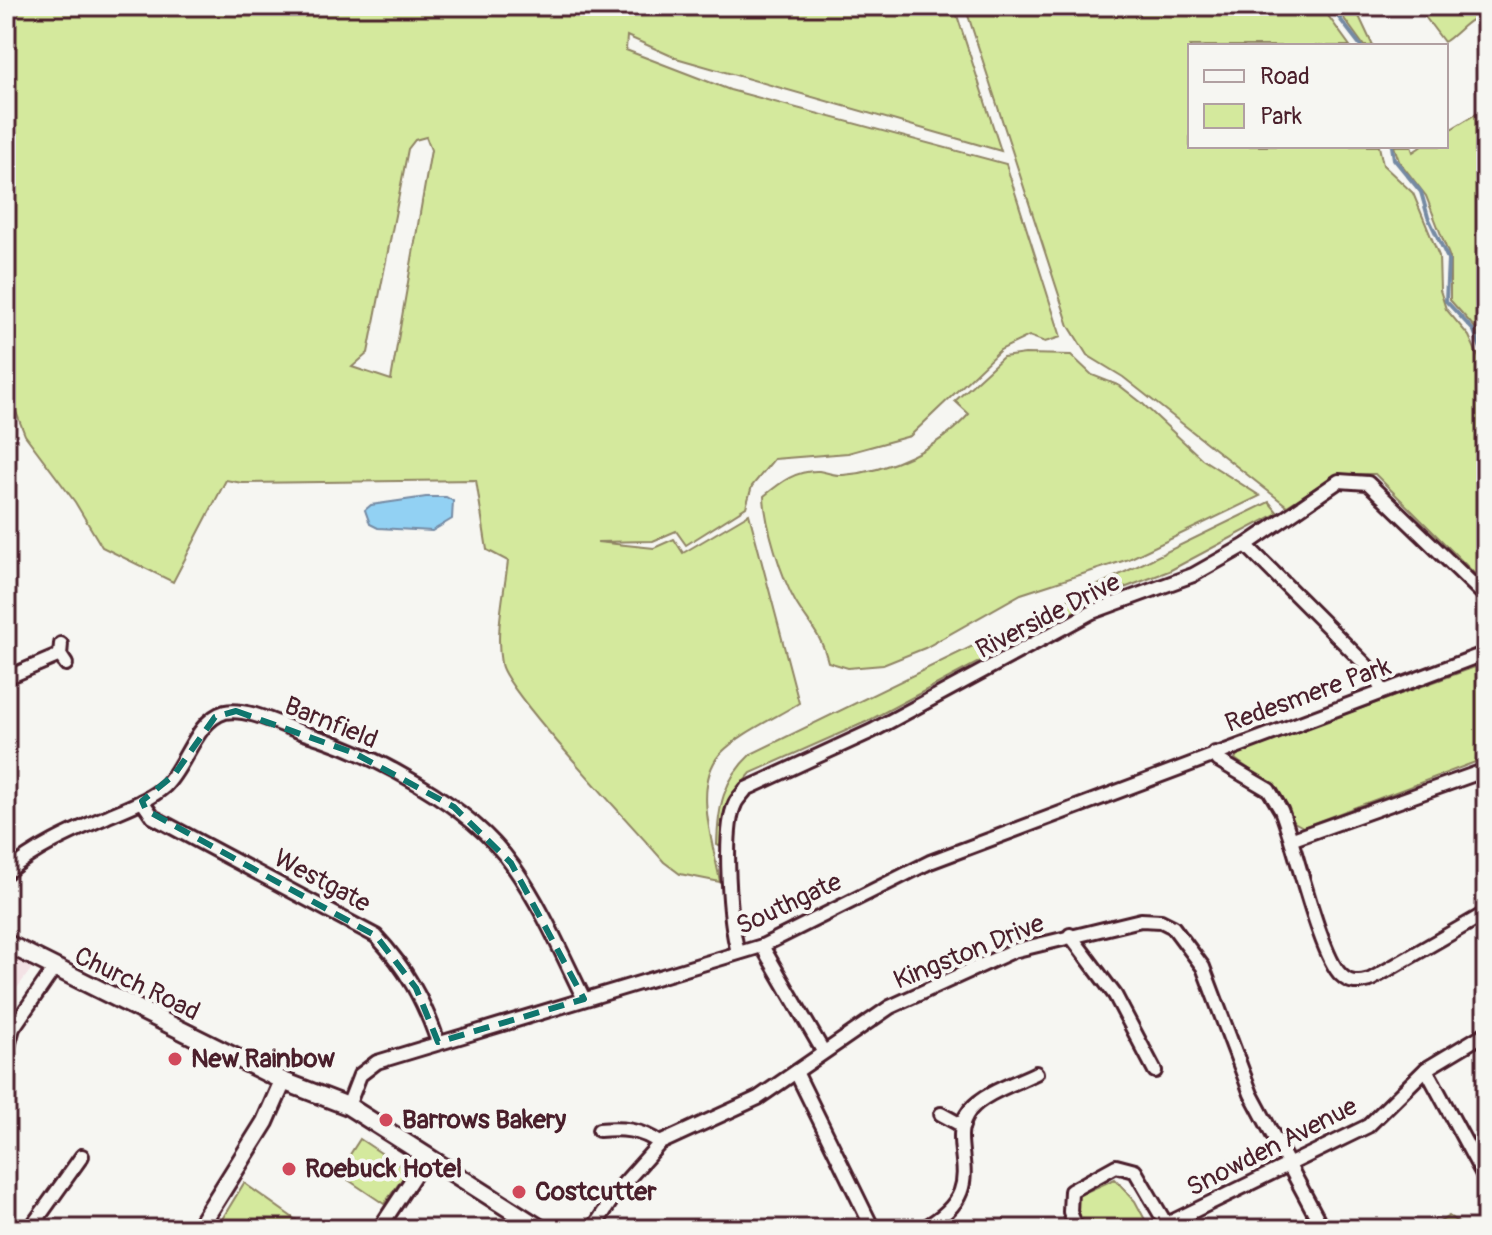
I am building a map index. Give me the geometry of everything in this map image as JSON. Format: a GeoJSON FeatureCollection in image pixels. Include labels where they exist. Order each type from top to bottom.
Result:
{"type":"FeatureCollection","features":[{"type":"Feature","properties":{"kind":"main road","name":"Church Road"},"geometry":{"type":"LineString","coordinates":[[6,943],[53,970],[283,1081],[348,1106],[428,1155],[516,1222],[541,1229]]}},
{"type":"Feature","properties":{"kind":"main road"},"geometry":{"type":"LineString","coordinates":[[198,1229],[265,1122],[283,1081]]}},
{"type":"Feature","properties":{"kind":"street","name":"Riverside Drive"},"geometry":{"type":"LineString","coordinates":[[738,952],[730,903],[730,827],[734,805],[746,789],[872,731],[1092,612],[1172,584],[1246,545],[1339,481],[1368,483],[1486,597]]}},
{"type":"Feature","properties":{"kind":"street"},"geometry":{"type":"LineString","coordinates":[[1246,545],[1366,665],[1383,691]]}},
{"type":"Feature","properties":{"kind":"street","name":"Redesmere Park"},"geometry":{"type":"LineString","coordinates":[[1486,653],[1215,753],[1218,760],[1269,790],[1293,839],[1327,954],[1335,968],[1350,982],[1370,980],[1486,913]]}},
{"type":"Feature","properties":{"kind":"street"},"geometry":{"type":"LineString","coordinates":[[6,678],[63,654]]}},
{"type":"Feature","properties":{"kind":"street","name":"Barnfield"},"geometry":{"type":"LineString","coordinates":[[6,873],[33,852],[142,801],[163,787],[206,726],[225,712],[236,711],[319,737],[454,807],[484,832],[511,863],[535,901],[584,999]]}},
{"type":"Feature","properties":{"kind":"street","name":"Southgate"},"geometry":{"type":"LineString","coordinates":[[348,1106],[360,1075],[369,1066],[438,1042],[762,946],[930,862],[1215,753]]}},
{"type":"Feature","properties":{"kind":"street"},"geometry":{"type":"LineString","coordinates":[[1293,839],[1486,770]]}},
{"type":"Feature","properties":{"kind":"street","name":"Westgate"},"geometry":{"type":"LineString","coordinates":[[142,801],[153,817],[376,936],[396,958],[416,988],[438,1042]]}},
{"type":"Feature","properties":{"kind":"street","name":"Kingston Drive"},"geometry":{"type":"LineString","coordinates":[[593,1229],[618,1190],[660,1143],[758,1098],[856,1027],[919,991],[1013,951],[1111,924],[1151,920],[1173,927],[1189,943],[1217,999],[1251,1094],[1323,1229]]}},
{"type":"Feature","properties":{"kind":"street"},"geometry":{"type":"LineString","coordinates":[[1070,935],[1115,995],[1155,1071]]}},
{"type":"Feature","properties":{"kind":"street"},"geometry":{"type":"LineString","coordinates":[[762,946],[823,1051]]}},
{"type":"Feature","properties":{"kind":"street"},"geometry":{"type":"LineString","coordinates":[[6,1054],[10,1029],[53,970]]}},
{"type":"Feature","properties":{"kind":"street","name":"Snowden Avenue"},"geometry":{"type":"LineString","coordinates":[[1077,1229],[1070,1212],[1071,1191],[1116,1166],[1135,1171],[1168,1227],[1289,1163],[1368,1126],[1426,1069],[1486,1033]]}},
{"type":"Feature","properties":{"kind":"street"},"geometry":{"type":"LineString","coordinates":[[1426,1069],[1486,1180]]}},
{"type":"Feature","properties":{"kind":"street"},"geometry":{"type":"LineString","coordinates":[[796,1072],[873,1229]]}},
{"type":"Feature","properties":{"kind":"street"},"geometry":{"type":"LineString","coordinates":[[922,1229],[940,1218],[958,1199],[964,1183],[963,1126],[973,1107],[1036,1073]]}},
{"type":"Feature","properties":{"kind":"street"},"geometry":{"type":"LineString","coordinates":[[941,1114],[963,1126]]}},
{"type":"Feature","properties":{"kind":"street"},"geometry":{"type":"LineString","coordinates":[[599,1130],[625,1128],[647,1134],[660,1143]]}},
{"type":"Feature","properties":{"kind":"street"},"geometry":{"type":"LineString","coordinates":[[379,1229],[428,1155]]}},
{"type":"Feature","properties":{"kind":"street"},"geometry":{"type":"LineString","coordinates":[[30,1229],[82,1156]]}},
{"type":"Feature","properties":{"kind":"highlighted area"},"geometry":{"type":"Polygon","coordinates":[[[236,711],[354,753],[454,807],[511,863],[584,999],[438,1042],[416,988],[376,936],[146,810],[142,801],[174,775],[215,717],[236,711]]]}},
{"type":"Feature","properties":{"kind":"shaded area"},"geometry":{"type":"Polygon","coordinates":[[[6,952],[32,968],[6,1003],[6,952]]]}},
{"type":"Feature","properties":{"kind":"green space"},"geometry":{"type":"Polygon","coordinates":[[[6,6],[954,6],[1001,151],[676,58],[627,36],[626,50],[730,90],[1006,164],[1061,337],[1045,342],[1029,336],[1000,350],[910,436],[848,453],[774,459],[752,486],[746,507],[686,545],[676,531],[653,541],[597,542],[654,548],[674,539],[683,553],[749,514],[799,703],[737,739],[720,754],[712,767],[707,782],[707,816],[720,882],[680,874],[664,862],[574,762],[508,679],[501,664],[499,639],[508,561],[487,550],[476,480],[242,483],[226,480],[173,582],[102,547],[75,502],[25,435],[6,386],[6,6]],[[426,137],[415,140],[408,149],[368,353],[352,367],[391,380],[431,150],[426,137]]]}},
{"type":"Feature","properties":{"kind":"green space"},"geometry":{"type":"Polygon","coordinates":[[[965,6],[1321,6],[1349,44],[1188,44],[1188,148],[1379,148],[1383,165],[1413,193],[1439,256],[1440,290],[1446,309],[1469,336],[1486,373],[1486,585],[1375,474],[1337,474],[1287,506],[1123,377],[1087,355],[1069,326],[965,6]]]}},
{"type":"Feature","properties":{"kind":"green space"},"geometry":{"type":"Polygon","coordinates":[[[1335,6],[1366,6],[1358,14],[1372,44],[1363,44],[1335,6]]]}},
{"type":"Feature","properties":{"kind":"green space"},"geometry":{"type":"Polygon","coordinates":[[[1417,6],[1486,6],[1486,18],[1470,21],[1444,42],[1417,6]]]}},
{"type":"Feature","properties":{"kind":"green space"},"geometry":{"type":"Polygon","coordinates":[[[1486,108],[1486,356],[1476,329],[1450,300],[1450,258],[1426,196],[1399,161],[1395,148],[1412,148],[1413,152],[1419,148],[1448,148],[1448,131],[1486,108]]]}},
{"type":"Feature","properties":{"kind":"green space"},"geometry":{"type":"Polygon","coordinates":[[[1071,355],[1092,375],[1120,386],[1142,403],[1202,459],[1260,496],[1129,559],[1021,594],[925,648],[883,665],[848,668],[828,662],[818,637],[785,579],[771,535],[764,496],[783,482],[803,473],[860,473],[912,456],[943,437],[969,414],[955,401],[1003,357],[1071,355]]]}},
{"type":"Feature","properties":{"kind":"green space"},"geometry":{"type":"Polygon","coordinates":[[[1269,502],[1278,513],[1169,571],[1103,596],[868,721],[751,773],[728,800],[723,848],[717,845],[719,818],[728,784],[751,754],[1269,502]]]}},
{"type":"Feature","properties":{"kind":"green space"},"geometry":{"type":"Polygon","coordinates":[[[1486,663],[1486,758],[1303,827],[1294,822],[1274,787],[1235,759],[1238,753],[1486,663]]]}},
{"type":"Feature","properties":{"kind":"green space"},"geometry":{"type":"Polygon","coordinates":[[[360,1139],[408,1171],[384,1204],[338,1173],[360,1139]]]}},
{"type":"Feature","properties":{"kind":"green space"},"geometry":{"type":"Polygon","coordinates":[[[1115,1179],[1135,1201],[1150,1229],[1079,1229],[1073,1212],[1079,1195],[1115,1179]]]}},
{"type":"Feature","properties":{"kind":"green space"},"geometry":{"type":"Polygon","coordinates":[[[244,1183],[306,1227],[305,1229],[216,1229],[244,1183]]]}},
{"type":"Feature","properties":{"kind":"green space"},"geometry":{"type":"Polygon","coordinates":[[[1449,1216],[1467,1229],[1429,1229],[1449,1216]]]}},
{"type":"Feature","properties":{"kind":"water"},"geometry":{"type":"Polygon","coordinates":[[[446,497],[453,501],[452,519],[432,531],[378,528],[370,524],[365,510],[371,505],[446,497]]]}},
{"type":"Feature","properties":{"kind":"waterway"},"geometry":{"type":"LineString","coordinates":[[1330,6],[1359,44]]}},
{"type":"Feature","properties":{"kind":"waterway"},"geometry":{"type":"LineString","coordinates":[[1392,148],[1394,159],[1421,192],[1428,217],[1448,259],[1446,301],[1474,331],[1486,361]]}},
{"type":"Feature","properties":{"kind":"place","name":"New Rainbow"},"geometry":{"type":"Point","coordinates":[175,1059]}},
{"type":"Feature","properties":{"kind":"place","name":"Barrows Bakery"},"geometry":{"type":"Point","coordinates":[386,1120]}},
{"type":"Feature","properties":{"kind":"place","name":"Roebuck Hotel"},"geometry":{"type":"Point","coordinates":[289,1169]}},
{"type":"Feature","properties":{"kind":"place","name":"Costcutter"},"geometry":{"type":"Point","coordinates":[519,1192]}}]}
